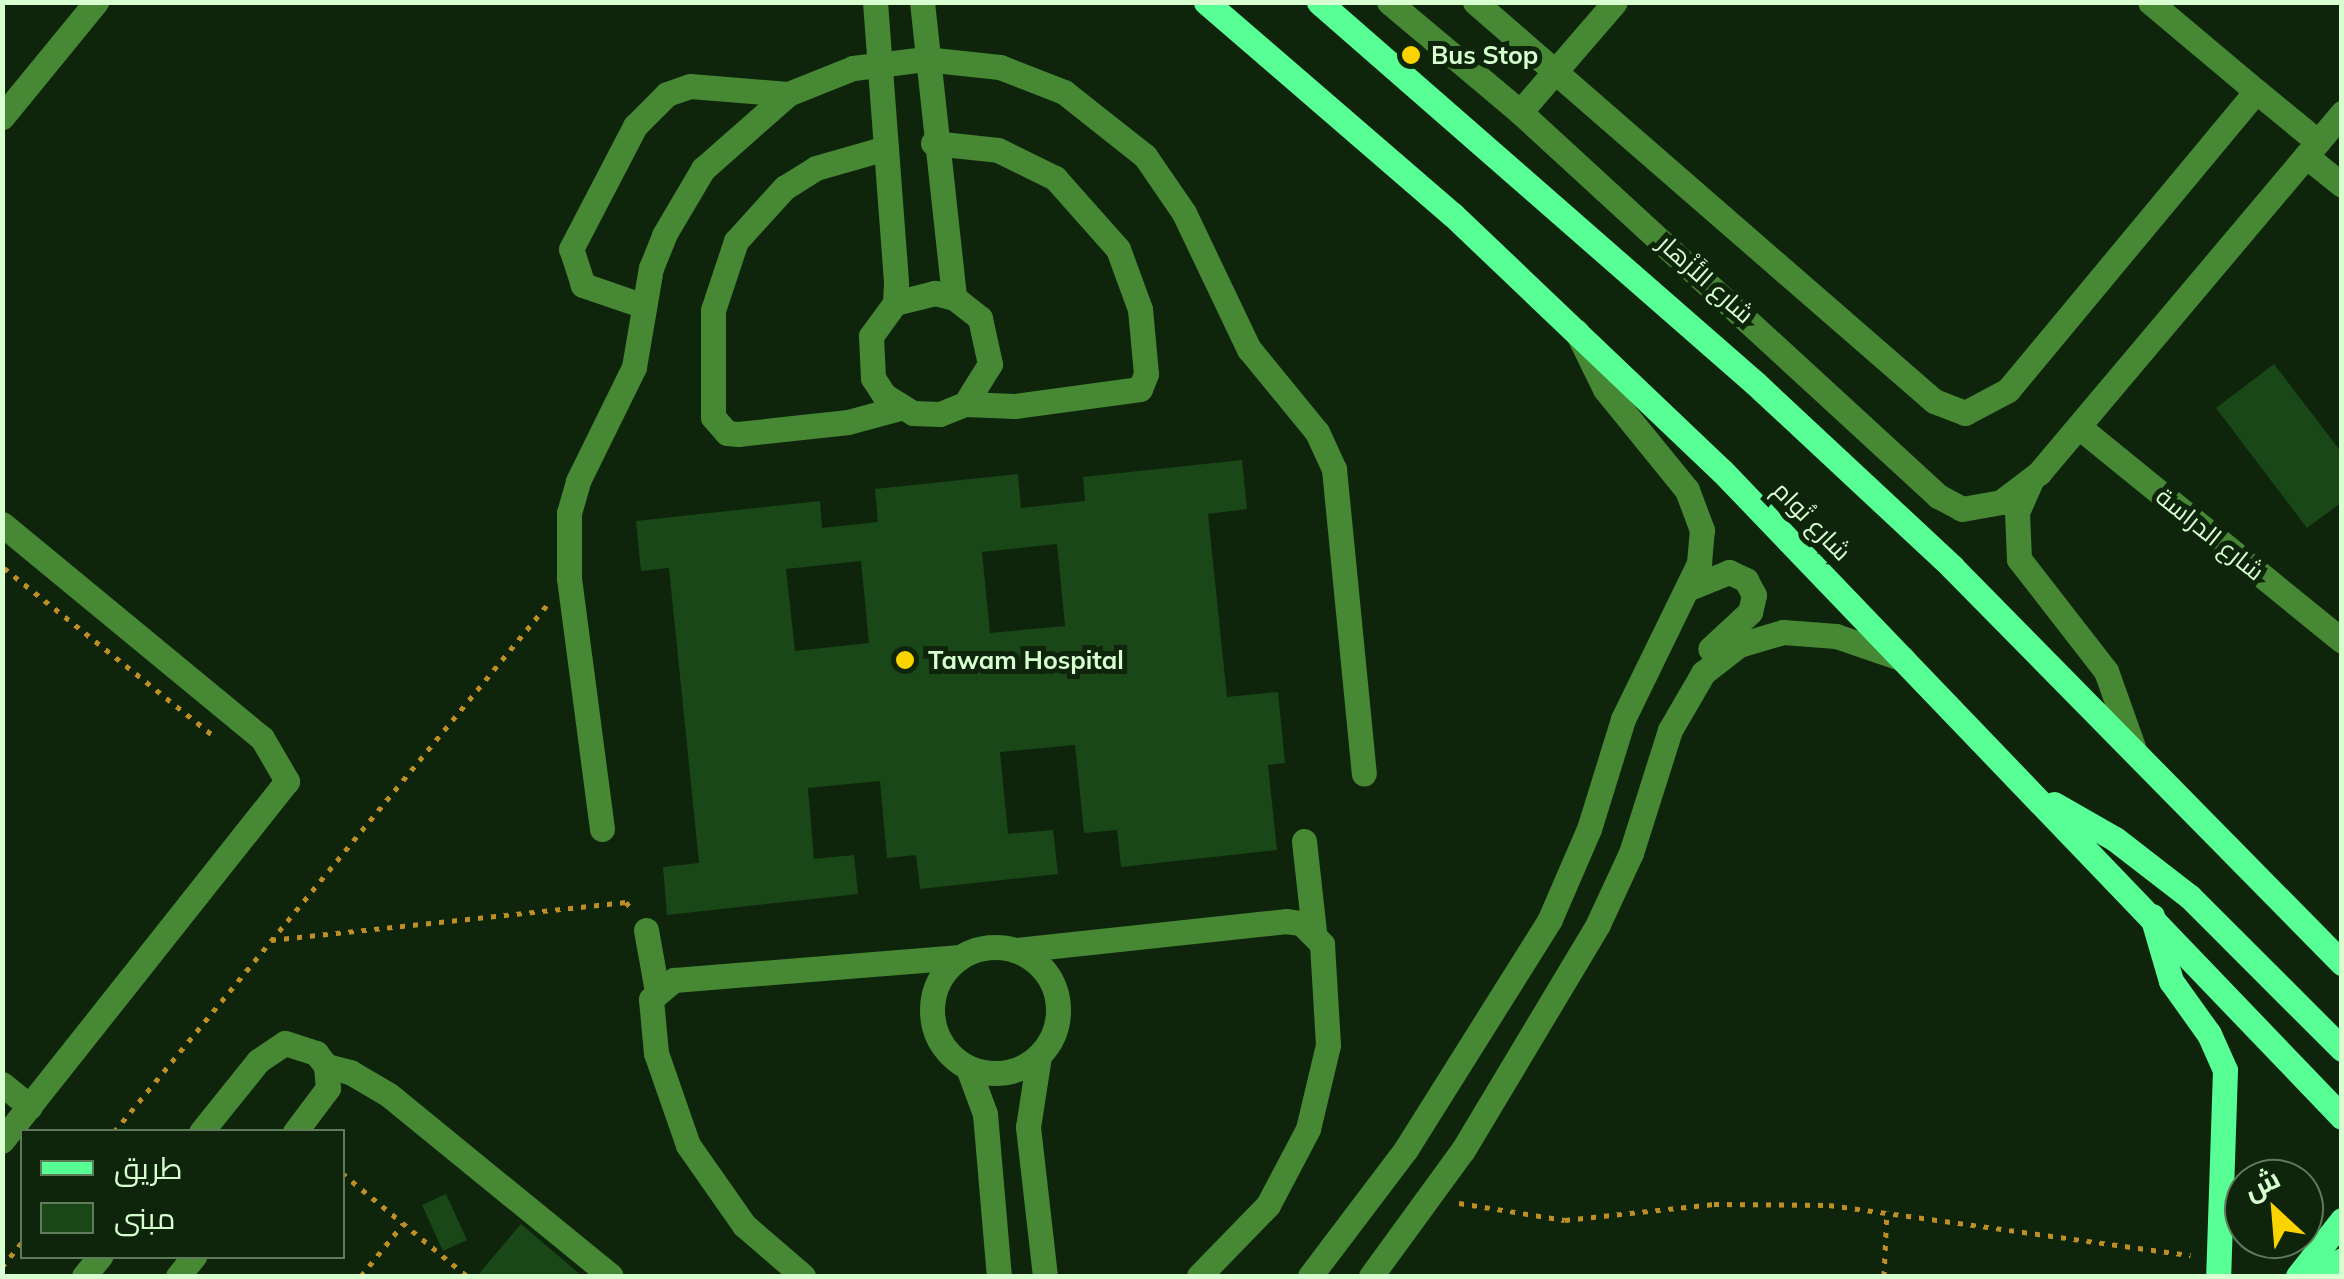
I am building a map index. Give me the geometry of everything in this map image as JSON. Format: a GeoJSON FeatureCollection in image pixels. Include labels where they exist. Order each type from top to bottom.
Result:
{"type":"FeatureCollection","features":[{"type":"Feature","properties":{"kind":"main road","name":"شارع تُوام"},"geometry":{"type":"LineString","coordinates":[[1206,2],[1574,327],[1906,661],[2342,1117]]}},
{"type":"Feature","properties":{"kind":"main road"},"geometry":{"type":"LineString","coordinates":[[1319,2],[1755,383],[2133,747],[2342,963]]}},
{"type":"Feature","properties":{"kind":"main road"},"geometry":{"type":"LineString","coordinates":[[2032,792],[2115,839],[2190,897],[2342,1049]]}},
{"type":"Feature","properties":{"kind":"main road"},"geometry":{"type":"LineString","coordinates":[[2152,916],[2171,981],[2209,1034],[2225,1070],[2218,1267]]}},
{"type":"Feature","properties":{"kind":"main road"},"geometry":{"type":"LineString","coordinates":[[2312,932],[2342,941]]}},
{"type":"Feature","properties":{"kind":"main road"},"geometry":{"type":"LineString","coordinates":[[2298,1276],[2342,1220]]}},
{"type":"Feature","properties":{"kind":"main road"},"geometry":{"type":"LineString","coordinates":[[2311,1276],[2342,1260]]}},
{"type":"Feature","properties":{"kind":"street"},"geometry":{"type":"LineString","coordinates":[[2,118],[96,2]]}},
{"type":"Feature","properties":{"kind":"street"},"geometry":{"type":"LineString","coordinates":[[875,2],[895,303]]}},
{"type":"Feature","properties":{"kind":"street"},"geometry":{"type":"LineString","coordinates":[[922,2],[933,144],[954,298]]}},
{"type":"Feature","properties":{"kind":"street","name":"شارع الأَزْهار"},"geometry":{"type":"LineString","coordinates":[[1388,2],[1520,112],[1949,504],[1988,507],[2030,483]]}},
{"type":"Feature","properties":{"kind":"street"},"geometry":{"type":"LineString","coordinates":[[1476,2],[1558,69],[1934,401],[1965,413],[2008,390],[2256,91]]}},
{"type":"Feature","properties":{"kind":"street"},"geometry":{"type":"LineString","coordinates":[[1520,112],[1615,2]]}},
{"type":"Feature","properties":{"kind":"street"},"geometry":{"type":"LineString","coordinates":[[2150,2],[2256,91],[2342,184]]}},
{"type":"Feature","properties":{"kind":"street"},"geometry":{"type":"LineString","coordinates":[[602,829],[569,578],[573,496],[624,397],[651,268],[681,201],[728,142],[788,94],[878,62],[925,59],[1000,67],[1064,92],[1145,156],[1184,213],[1249,349],[1317,432],[1334,469],[1364,774]]}},
{"type":"Feature","properties":{"kind":"street"},"geometry":{"type":"LineString","coordinates":[[644,306],[584,285],[571,248],[635,126],[667,94],[690,86],[788,94]]}},
{"type":"Feature","properties":{"kind":"street","name":"شارع الأَزْهار"},"geometry":{"type":"LineString","coordinates":[[2133,747],[2106,671],[2019,558],[2017,512],[2030,483],[2342,113]]}},
{"type":"Feature","properties":{"kind":"street"},"geometry":{"type":"LineString","coordinates":[[886,148],[816,168],[784,187],[736,241],[712,310],[713,417],[727,433],[848,422],[900,408],[940,414],[964,404],[1014,406],[1140,389],[1146,374],[1140,309],[1101,222],[1055,178],[998,150],[933,144]]}},
{"type":"Feature","properties":{"kind":"street"},"geometry":{"type":"LineString","coordinates":[[900,408],[884,395],[868,358],[871,336],[895,303],[914,294],[954,298],[980,318],[991,348],[985,380],[964,404]]}},
{"type":"Feature","properties":{"kind":"street"},"geometry":{"type":"LineString","coordinates":[[1310,1276],[1406,1149],[1537,943],[1572,873],[1630,704],[1692,587],[1702,544],[1696,510],[1605,389],[1574,327]]}},
{"type":"Feature","properties":{"kind":"street","name":"شارع الدراسة"},"geometry":{"type":"LineString","coordinates":[[2079,427],[2342,641]]}},
{"type":"Feature","properties":{"kind":"street"},"geometry":{"type":"LineString","coordinates":[[2,524],[262,738],[287,781],[2,1141]]}},
{"type":"Feature","properties":{"kind":"street"},"geometry":{"type":"LineString","coordinates":[[1371,1276],[1432,1194],[1598,924],[1631,853],[1690,672],[1754,604],[1746,580],[1729,572],[1692,587]]}},
{"type":"Feature","properties":{"kind":"street"},"geometry":{"type":"LineString","coordinates":[[1678,710],[1719,657],[1761,636],[1807,631],[1906,661]]}},
{"type":"Feature","properties":{"kind":"street"},"geometry":{"type":"LineString","coordinates":[[1199,1276],[1268,1206],[1308,1129],[1323,1074],[1329,1002],[1325,958],[1314,932],[1304,841]]}},
{"type":"Feature","properties":{"kind":"street"},"geometry":{"type":"LineString","coordinates":[[656,991],[674,980],[960,957],[978,949],[1016,950],[1286,921],[1314,932]]}},
{"type":"Feature","properties":{"kind":"street"},"geometry":{"type":"LineString","coordinates":[[646,930],[656,991],[649,1009],[656,1054],[688,1146],[744,1226],[803,1276]]}},
{"type":"Feature","properties":{"kind":"street"},"geometry":{"type":"LineString","coordinates":[[1016,950],[1049,976],[1057,996],[1052,1038],[1039,1056],[1028,1115],[1045,1276]]}},
{"type":"Feature","properties":{"kind":"street"},"geometry":{"type":"LineString","coordinates":[[960,957],[938,983],[931,1015],[950,1056],[968,1068],[1006,1073],[1039,1056]]}},
{"type":"Feature","properties":{"kind":"street"},"geometry":{"type":"LineString","coordinates":[[203,1129],[270,1049],[302,1045],[326,1066],[350,1072],[389,1094],[583,1268],[610,1276]]}},
{"type":"Feature","properties":{"kind":"street"},"geometry":{"type":"LineString","coordinates":[[298,1129],[328,1088],[326,1066]]}},
{"type":"Feature","properties":{"kind":"street"},"geometry":{"type":"LineString","coordinates":[[968,1068],[986,1114],[1000,1276]]}},
{"type":"Feature","properties":{"kind":"street"},"geometry":{"type":"LineString","coordinates":[[2,1084],[30,1106]]}},
{"type":"Feature","properties":{"kind":"path"},"geometry":{"type":"LineString","coordinates":[[4,568],[226,746]]}},
{"type":"Feature","properties":{"kind":"path"},"geometry":{"type":"LineString","coordinates":[[116,1129],[569,578]]}},
{"type":"Feature","properties":{"kind":"path"},"geometry":{"type":"LineString","coordinates":[[271,940],[626,902]]}},
{"type":"Feature","properties":{"kind":"path"},"geometry":{"type":"LineString","coordinates":[[345,1176],[467,1276]]}},
{"type":"Feature","properties":{"kind":"path"},"geometry":{"type":"LineString","coordinates":[[1432,1194],[1498,1214],[1565,1220],[1714,1204],[1887,1211],[2218,1267]]}},
{"type":"Feature","properties":{"kind":"path"},"geometry":{"type":"LineString","coordinates":[[1884,1276],[1887,1211]]}},
{"type":"Feature","properties":{"kind":"path"},"geometry":{"type":"LineString","coordinates":[[361,1276],[404,1224]]}},
{"type":"Feature","properties":{"kind":"path"},"geometry":{"type":"LineString","coordinates":[[2,1267],[20,1244]]}},
{"type":"Feature","properties":{"kind":"building"},"geometry":{"type":"Polygon","coordinates":[[[2274,364],[2342,453],[2342,502],[2307,528],[2216,408],[2274,364]]]}},
{"type":"Feature","properties":{"kind":"building"},"geometry":{"type":"Polygon","coordinates":[[[1242,460],[1247,509],[1208,514],[1227,697],[1278,692],[1285,763],[1268,765],[1277,850],[1121,867],[1117,830],[1084,833],[1075,745],[1000,752],[1008,834],[1053,830],[1058,874],[920,889],[916,855],[887,858],[880,781],[808,788],[814,859],[854,855],[858,894],[667,915],[663,867],[699,863],[669,568],[641,571],[636,521],[820,501],[822,528],[878,522],[875,489],[1018,474],[1021,508],[1085,501],[1083,477],[1242,460]],[[1057,544],[982,552],[990,633],[1065,626],[1057,544]],[[861,561],[786,569],[795,651],[869,643],[861,561]]]}},
{"type":"Feature","properties":{"kind":"building"},"geometry":{"type":"Polygon","coordinates":[[[446,1194],[467,1240],[443,1251],[422,1205],[446,1194]]]}},
{"type":"Feature","properties":{"kind":"building"},"geometry":{"type":"Polygon","coordinates":[[[521,1224],[582,1276],[477,1276],[521,1224]]]}},
{"type":"Feature","properties":{"kind":"place","name":"Bus Stop"},"geometry":{"type":"Point","coordinates":[1411,55]}},
{"type":"Feature","properties":{"kind":"place","name":"Tawam Hospital"},"geometry":{"type":"Point","coordinates":[905,660]}}]}
